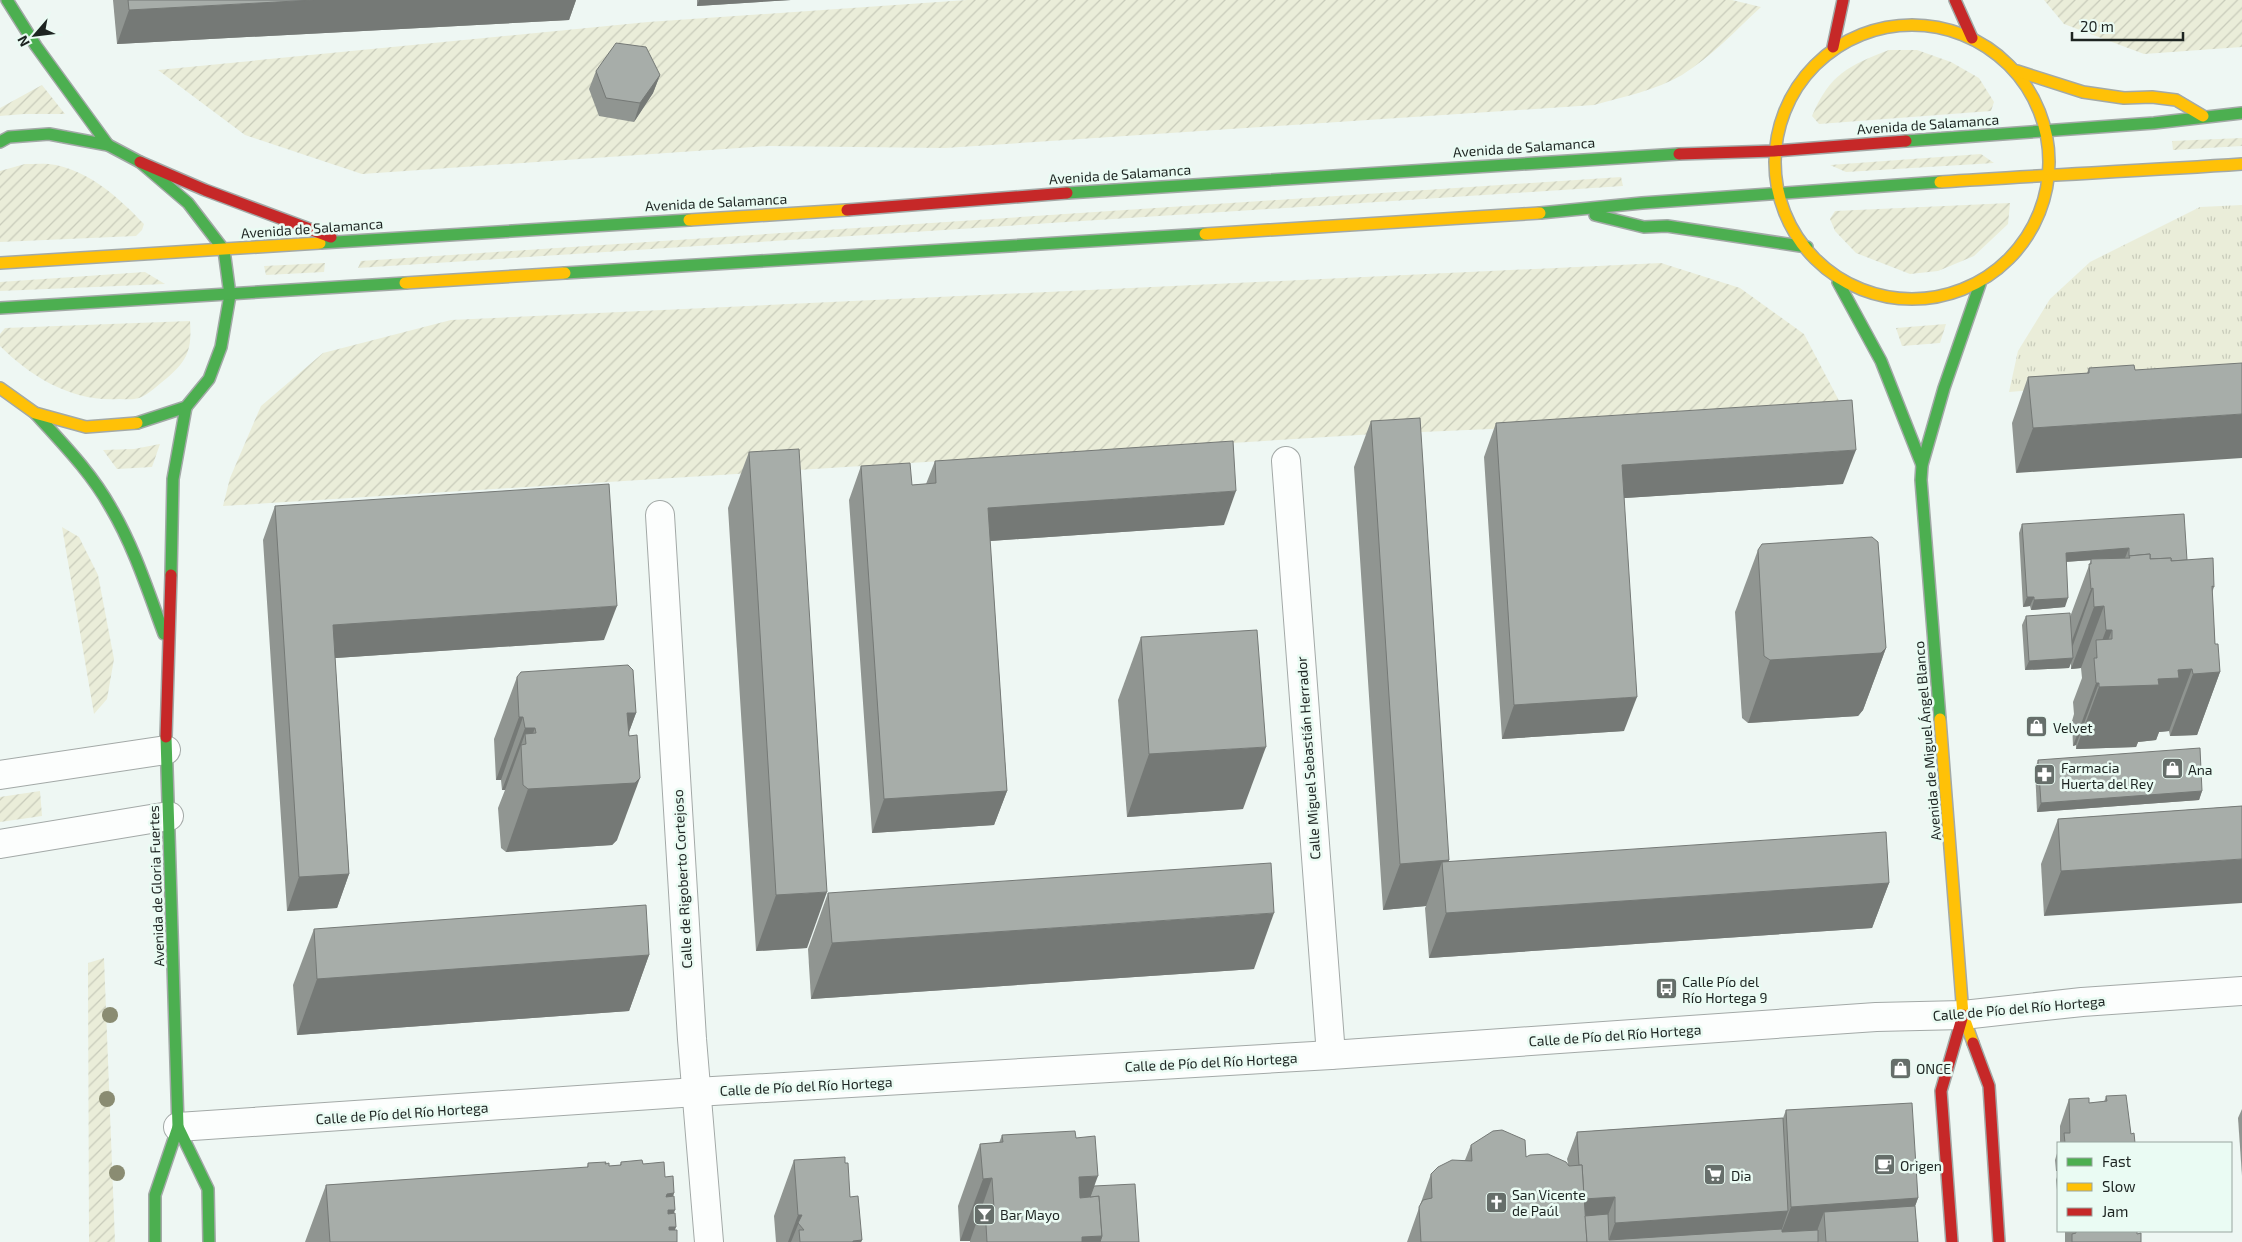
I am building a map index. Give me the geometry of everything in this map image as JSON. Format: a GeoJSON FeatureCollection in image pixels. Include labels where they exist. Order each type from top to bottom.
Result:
{"type":"FeatureCollection","features":[{"type":"Feature","properties":{"kind":"main road"},"geometry":{"type":"LineString","coordinates":[[7,0],[53,71],[108,145]]}},
{"type":"Feature","properties":{"kind":"main road"},"geometry":{"type":"LineString","coordinates":[[1833,47],[1843,0]]}},
{"type":"Feature","properties":{"kind":"main road"},"geometry":{"type":"LineString","coordinates":[[1955,0],[1972,38]]}},
{"type":"Feature","properties":{"kind":"main road"},"geometry":{"type":"LineString","coordinates":[[1778,195],[1774,151],[1791,92],[1833,47],[1890,24],[1926,24],[1972,38],[2016,72],[2083,92],[2124,98],[2152,97],[2176,100],[2203,116]]}},
{"type":"Feature","properties":{"kind":"main road"},"geometry":{"type":"LineString","coordinates":[[1838,282],[1867,292],[1922,299],[1980,284],[2034,231],[2048,174],[2045,130],[2016,72]]}},
{"type":"Feature","properties":{"kind":"main road","name":"Avenida de Salamanca"},"geometry":{"type":"LineString","coordinates":[[0,263],[224,250],[340,240],[878,208],[1043,194],[1638,155],[1774,151],[2154,123],[2242,113]]}},
{"type":"Feature","properties":{"kind":"main road"},"geometry":{"type":"LineString","coordinates":[[0,142],[9,137],[48,134],[108,145],[140,162],[205,190],[340,240]]}},
{"type":"Feature","properties":{"kind":"main road"},"geometry":{"type":"LineString","coordinates":[[0,388],[35,413],[86,427],[137,422],[186,407],[209,379],[221,347],[230,295],[224,250],[188,203],[140,162]]}},
{"type":"Feature","properties":{"kind":"main road"},"geometry":{"type":"LineString","coordinates":[[0,308],[1576,211],[1642,203],[1778,195],[2048,174],[2131,172],[2242,164]]}},
{"type":"Feature","properties":{"kind":"main road","name":"Avenida de Miguel Ángel Blanco"},"geometry":{"type":"LineString","coordinates":[[1778,195],[1808,248],[1838,282],[1880,361],[1922,466]]}},
{"type":"Feature","properties":{"kind":"main road"},"geometry":{"type":"LineString","coordinates":[[1576,211],[1644,227],[1667,226],[1808,248]]}},
{"type":"Feature","properties":{"kind":"main road","name":"Avenida de Miguel Ángel Blanco"},"geometry":{"type":"LineString","coordinates":[[1980,284],[1944,388],[1922,466],[1921,480],[1963,1015],[1989,1086],[1999,1242]]}},
{"type":"Feature","properties":{"kind":"main road","name":"Avenida de Gloria Fuertes"},"geometry":{"type":"LineString","coordinates":[[155,1242],[155,1195],[178,1127],[166,750],[173,479],[186,407]]}},
{"type":"Feature","properties":{"kind":"main road","name":"Avenida de Gloria Fuertes"},"geometry":{"type":"LineString","coordinates":[[35,413],[78,461],[106,500],[121,526],[168,644]]}},
{"type":"Feature","properties":{"kind":"main road","name":"Avenida de Miguel Ángel Blanco"},"geometry":{"type":"LineString","coordinates":[[1952,1242],[1941,1091],[1963,1015]]}},
{"type":"Feature","properties":{"kind":"main road","name":"Avenida de Gloria Fuertes"},"geometry":{"type":"LineString","coordinates":[[178,1127],[208,1190],[209,1242]]}},
{"type":"Feature","properties":{"kind":"street","name":"Calle Miguel Sebastián Herrador"},"geometry":{"type":"LineString","coordinates":[[1286,461],[1331,1055]]}},
{"type":"Feature","properties":{"kind":"street","name":"Calle de Rigoberto Cortejoso"},"geometry":{"type":"LineString","coordinates":[[660,515],[696,1092],[709,1242]]}},
{"type":"Feature","properties":{"kind":"street"},"geometry":{"type":"LineString","coordinates":[[0,775],[166,750]]}},
{"type":"Feature","properties":{"kind":"street"},"geometry":{"type":"LineString","coordinates":[[0,844],[169,816]]}},
{"type":"Feature","properties":{"kind":"street","name":"Calle de Pío del Río Hortega"},"geometry":{"type":"LineString","coordinates":[[178,1127],[696,1092],[1331,1055],[1876,1017],[1963,1015],[2082,1002],[2242,991]]}},
{"type":"Feature","properties":{"kind":"green space"},"geometry":{"type":"Polygon","coordinates":[[[967,0],[1732,0],[1761,7],[1713,52],[1682,75],[1650,89],[1594,105],[945,148],[769,146],[362,174],[245,135],[158,70],[648,22],[967,0]]]}},
{"type":"Feature","properties":{"kind":"green space"},"geometry":{"type":"Polygon","coordinates":[[[2044,0],[2242,0],[2242,47],[2144,54],[2064,24],[2044,0]]]}},
{"type":"Feature","properties":{"kind":"green space"},"geometry":{"type":"Polygon","coordinates":[[[1889,50],[1917,50],[1951,62],[1979,78],[1994,102],[1991,111],[1819,124],[1812,116],[1833,81],[1862,61],[1889,50]]]}},
{"type":"Feature","properties":{"kind":"green space"},"geometry":{"type":"Polygon","coordinates":[[[42,85],[65,114],[0,116],[0,108],[42,85]]]}},
{"type":"Feature","properties":{"kind":"green space"},"geometry":{"type":"Polygon","coordinates":[[[2242,138],[2242,146],[2173,150],[2172,141],[2242,138]]]}},
{"type":"Feature","properties":{"kind":"green space"},"geometry":{"type":"Polygon","coordinates":[[[1981,154],[1994,163],[1846,172],[1830,165],[1981,154]]]}},
{"type":"Feature","properties":{"kind":"green space"},"geometry":{"type":"Polygon","coordinates":[[[25,164],[56,165],[93,180],[135,214],[144,224],[142,230],[136,236],[0,242],[0,171],[25,164]]]}},
{"type":"Feature","properties":{"kind":"green space"},"geometry":{"type":"Polygon","coordinates":[[[1621,177],[1623,186],[358,268],[361,261],[1621,177]]]}},
{"type":"Feature","properties":{"kind":"green space"},"geometry":{"type":"Polygon","coordinates":[[[2010,203],[2008,224],[1974,256],[1938,271],[1910,274],[1856,253],[1835,231],[1830,219],[1835,211],[2010,203]]]}},
{"type":"Feature","properties":{"kind":"green space"},"geometry":{"type":"Polygon","coordinates":[[[2242,205],[2242,374],[2009,392],[2018,351],[2050,299],[2090,262],[2200,207],[2242,205]]]}},
{"type":"Feature","properties":{"kind":"green space"},"geometry":{"type":"Polygon","coordinates":[[[325,263],[324,272],[266,275],[264,266],[325,263]]]}},
{"type":"Feature","properties":{"kind":"green space"},"geometry":{"type":"Polygon","coordinates":[[[1661,263],[1740,288],[1804,334],[1846,414],[1375,434],[223,506],[230,478],[261,406],[323,353],[451,320],[1661,263]]]}},
{"type":"Feature","properties":{"kind":"green space"},"geometry":{"type":"Polygon","coordinates":[[[145,272],[165,284],[0,291],[0,282],[145,272]]]}},
{"type":"Feature","properties":{"kind":"green space"},"geometry":{"type":"Polygon","coordinates":[[[190,321],[189,347],[180,365],[153,389],[142,397],[134,399],[102,399],[70,392],[54,386],[12,358],[0,346],[0,334],[5,328],[190,321]]]}},
{"type":"Feature","properties":{"kind":"green space"},"geometry":{"type":"Polygon","coordinates":[[[1946,324],[1940,343],[1902,346],[1896,328],[1946,324]]]}},
{"type":"Feature","properties":{"kind":"green space"},"geometry":{"type":"Polygon","coordinates":[[[160,444],[152,467],[117,469],[103,450],[134,449],[160,444]]]}},
{"type":"Feature","properties":{"kind":"green space"},"geometry":{"type":"Polygon","coordinates":[[[62,527],[79,537],[98,575],[114,659],[107,699],[94,714],[62,527]]]}},
{"type":"Feature","properties":{"kind":"green space"},"geometry":{"type":"Polygon","coordinates":[[[40,791],[42,816],[0,822],[0,797],[40,791]]]}},
{"type":"Feature","properties":{"kind":"green space"},"geometry":{"type":"Polygon","coordinates":[[[104,958],[115,1242],[89,1242],[88,963],[104,958]]]}},
{"type":"Feature","properties":{"kind":"building"},"geometry":{"type":"Polygon","coordinates":[[[128,0],[314,0],[129,10],[128,0]]]}},
{"type":"Feature","properties":{"kind":"building"},"geometry":{"type":"Polygon","coordinates":[[[616,43],[646,47],[660,75],[640,103],[606,98],[596,71],[616,43]]]}},
{"type":"Feature","properties":{"kind":"building"},"geometry":{"type":"Polygon","coordinates":[[[2242,363],[2242,414],[2033,428],[2028,377],[2089,373],[2089,368],[2134,365],[2135,370],[2242,363]]]}},
{"type":"Feature","properties":{"kind":"building"},"geometry":{"type":"Polygon","coordinates":[[[1852,400],[1856,450],[1622,465],[1637,697],[1514,705],[1496,423],[1852,400]]]}},
{"type":"Feature","properties":{"kind":"building"},"geometry":{"type":"Polygon","coordinates":[[[1420,418],[1449,860],[1400,864],[1371,421],[1420,418]]]}},
{"type":"Feature","properties":{"kind":"building"},"geometry":{"type":"Polygon","coordinates":[[[1233,441],[1236,491],[988,508],[1007,791],[884,799],[861,466],[910,463],[912,485],[936,483],[935,461],[1233,441]]]}},
{"type":"Feature","properties":{"kind":"building"},"geometry":{"type":"Polygon","coordinates":[[[799,449],[827,892],[776,895],[749,452],[799,449]]]}},
{"type":"Feature","properties":{"kind":"building"},"geometry":{"type":"Polygon","coordinates":[[[609,484],[617,606],[333,625],[349,874],[299,877],[275,506],[609,484]]]}},
{"type":"Feature","properties":{"kind":"building"},"geometry":{"type":"Polygon","coordinates":[[[2184,514],[2187,560],[2171,561],[2171,558],[2150,559],[2150,554],[2129,556],[2129,548],[2066,553],[2068,598],[2034,600],[2034,597],[2027,597],[2022,524],[2184,514]]]}},
{"type":"Feature","properties":{"kind":"building"},"geometry":{"type":"Polygon","coordinates":[[[1872,537],[1878,542],[1886,648],[1881,653],[1770,660],[1764,656],[1758,550],[1762,544],[1872,537]]]}},
{"type":"Feature","properties":{"kind":"building"},"geometry":{"type":"Polygon","coordinates":[[[2150,554],[2150,559],[2171,558],[2171,561],[2213,558],[2214,587],[2212,586],[2215,644],[2218,644],[2220,672],[2193,674],[2192,669],[2178,670],[2179,678],[2158,679],[2159,685],[2099,687],[2099,683],[2096,683],[2094,658],[2097,658],[2096,640],[2112,639],[2112,630],[2106,630],[2104,606],[2094,607],[2089,564],[2091,564],[2091,559],[2130,558],[2129,556],[2150,554]]]}},
{"type":"Feature","properties":{"kind":"building"},"geometry":{"type":"Polygon","coordinates":[[[2070,613],[2073,658],[2029,661],[2026,616],[2070,613]]]}},
{"type":"Feature","properties":{"kind":"building"},"geometry":{"type":"Polygon","coordinates":[[[1257,630],[1266,747],[1149,754],[1141,637],[1257,630]]]}},
{"type":"Feature","properties":{"kind":"building"},"geometry":{"type":"Polygon","coordinates":[[[628,665],[633,670],[636,713],[627,713],[629,736],[637,735],[640,778],[635,783],[528,789],[523,785],[521,745],[526,744],[525,734],[536,733],[535,728],[525,728],[523,717],[519,717],[517,677],[521,672],[628,665]]]}},
{"type":"Feature","properties":{"kind":"building"},"geometry":{"type":"Polygon","coordinates":[[[2200,748],[2202,791],[2041,803],[2038,760],[2200,748]]]}},
{"type":"Feature","properties":{"kind":"building"},"geometry":{"type":"Polygon","coordinates":[[[2242,806],[2242,859],[2061,871],[2058,819],[2242,806]]]}},
{"type":"Feature","properties":{"kind":"building"},"geometry":{"type":"Polygon","coordinates":[[[1886,832],[1889,883],[1446,913],[1442,862],[1886,832]]]}},
{"type":"Feature","properties":{"kind":"building"},"geometry":{"type":"Polygon","coordinates":[[[1271,863],[1274,913],[832,943],[828,893],[1271,863]]]}},
{"type":"Feature","properties":{"kind":"building"},"geometry":{"type":"Polygon","coordinates":[[[646,905],[649,955],[317,979],[314,929],[646,905]]]}},
{"type":"Feature","properties":{"kind":"building"},"geometry":{"type":"Polygon","coordinates":[[[2126,1095],[2131,1134],[2134,1133],[2135,1142],[2065,1142],[2064,1133],[2070,1133],[2069,1099],[2089,1098],[2089,1103],[2107,1101],[2106,1096],[2126,1095]]]}},
{"type":"Feature","properties":{"kind":"building"},"geometry":{"type":"Polygon","coordinates":[[[1912,1103],[1918,1198],[1791,1207],[1786,1110],[1912,1103]]]}},
{"type":"Feature","properties":{"kind":"building"},"geometry":{"type":"Polygon","coordinates":[[[1783,1118],[1788,1211],[1615,1223],[1615,1197],[1584,1199],[1582,1165],[1579,1165],[1577,1132],[1783,1118]]]}},
{"type":"Feature","properties":{"kind":"building","name":"San Vicente de Paúl"},"geometry":{"type":"Polygon","coordinates":[[[1502,1130],[1525,1140],[1526,1157],[1548,1154],[1566,1162],[1569,1166],[1582,1165],[1587,1242],[1421,1242],[1419,1207],[1423,1200],[1432,1198],[1431,1174],[1438,1167],[1452,1160],[1472,1161],[1471,1145],[1493,1131],[1502,1130]]]}},
{"type":"Feature","properties":{"kind":"building"},"geometry":{"type":"Polygon","coordinates":[[[1075,1131],[1076,1138],[1095,1136],[1098,1176],[1079,1177],[1080,1198],[1099,1196],[1102,1236],[1082,1237],[1082,1242],[987,1242],[985,1208],[994,1208],[992,1178],[983,1179],[980,1144],[1003,1142],[1002,1135],[1075,1131]]]}},
{"type":"Feature","properties":{"kind":"building"},"geometry":{"type":"Polygon","coordinates":[[[845,1157],[845,1163],[848,1163],[850,1197],[858,1196],[862,1240],[853,1242],[800,1242],[799,1230],[804,1230],[798,1223],[802,1215],[798,1215],[794,1160],[845,1157]]]}},
{"type":"Feature","properties":{"kind":"building"},"geometry":{"type":"Polygon","coordinates":[[[642,1160],[643,1164],[664,1162],[665,1177],[673,1176],[674,1193],[667,1194],[666,1197],[674,1196],[675,1210],[668,1210],[668,1214],[675,1213],[676,1227],[669,1227],[669,1230],[677,1230],[677,1242],[330,1242],[326,1185],[588,1167],[588,1163],[606,1162],[605,1164],[609,1163],[609,1166],[621,1165],[621,1162],[642,1160]]]}},
{"type":"Feature","properties":{"kind":"building"},"geometry":{"type":"Polygon","coordinates":[[[1135,1184],[1139,1242],[1100,1242],[1102,1236],[1099,1196],[1090,1197],[1094,1186],[1135,1184]]]}},
{"type":"Feature","properties":{"kind":"building"},"geometry":{"type":"Polygon","coordinates":[[[1915,1206],[1918,1242],[1826,1242],[1824,1212],[1915,1206]]]}},
{"type":"Feature","properties":{"kind":"building"},"geometry":{"type":"Polygon","coordinates":[[[1608,1214],[1609,1240],[1782,1229],[1782,1232],[1818,1230],[1818,1242],[1587,1242],[1585,1216],[1608,1214]]]}},
{"type":"Feature","properties":{"kind":"building"},"geometry":{"type":"Polygon","coordinates":[[[2137,1232],[2137,1234],[2141,1233],[2141,1242],[2072,1242],[2072,1234],[2137,1232]]]}},
{"type":"Feature","properties":{"kind":"traffic: fast"},"geometry":{"type":"LineString","coordinates":[[7,0],[36,46],[108,145]]}},
{"type":"Feature","properties":{"kind":"traffic: fast"},"geometry":{"type":"LineString","coordinates":[[1906,141],[2154,123],[2242,113]]}},
{"type":"Feature","properties":{"kind":"traffic: fast"},"geometry":{"type":"LineString","coordinates":[[0,142],[9,137],[49,134],[108,145],[140,162],[188,203],[224,250],[230,295],[221,347],[209,379],[186,407],[137,423]]}},
{"type":"Feature","properties":{"kind":"traffic: fast"},"geometry":{"type":"LineString","coordinates":[[1067,193],[1679,154]]}},
{"type":"Feature","properties":{"kind":"traffic: fast"},"geometry":{"type":"LineString","coordinates":[[1540,213],[1642,203],[1940,182]]}},
{"type":"Feature","properties":{"kind":"traffic: fast"},"geometry":{"type":"LineString","coordinates":[[1595,215],[1644,227],[1667,226],[1807,247]]}},
{"type":"Feature","properties":{"kind":"traffic: fast"},"geometry":{"type":"LineString","coordinates":[[320,243],[689,220]]}},
{"type":"Feature","properties":{"kind":"traffic: fast"},"geometry":{"type":"LineString","coordinates":[[565,273],[1205,234]]}},
{"type":"Feature","properties":{"kind":"traffic: fast"},"geometry":{"type":"LineString","coordinates":[[1838,282],[1881,361],[1922,465]]}},
{"type":"Feature","properties":{"kind":"traffic: fast"},"geometry":{"type":"LineString","coordinates":[[0,308],[405,283]]}},
{"type":"Feature","properties":{"kind":"traffic: fast"},"geometry":{"type":"LineString","coordinates":[[1940,719],[1921,480],[1922,465],[1944,388],[1980,284]]}},
{"type":"Feature","properties":{"kind":"traffic: fast"},"geometry":{"type":"LineString","coordinates":[[171,575],[173,479],[186,407]]}},
{"type":"Feature","properties":{"kind":"traffic: fast"},"geometry":{"type":"LineString","coordinates":[[35,413],[85,470],[111,508],[134,554],[164,634]]}},
{"type":"Feature","properties":{"kind":"traffic: fast"},"geometry":{"type":"LineString","coordinates":[[155,1242],[155,1195],[178,1127],[166,737]]}},
{"type":"Feature","properties":{"kind":"traffic: fast"},"geometry":{"type":"LineString","coordinates":[[178,1127],[208,1189],[209,1242]]}},
{"type":"Feature","properties":{"kind":"traffic: slow"},"geometry":{"type":"LineString","coordinates":[[1912,25],[1952,31],[1988,48],[2009,65],[2026,86],[2043,122],[2049,162],[2043,202],[2026,238],[2009,259],[1988,276],[1952,293],[1912,299],[1872,293],[1836,276],[1815,259],[1798,238],[1781,202],[1775,162],[1781,122],[1798,86],[1815,65],[1836,48],[1872,31],[1912,25]]}},
{"type":"Feature","properties":{"kind":"traffic: slow"},"geometry":{"type":"LineString","coordinates":[[2017,71],[2083,92],[2124,98],[2152,97],[2176,100],[2203,116]]}},
{"type":"Feature","properties":{"kind":"traffic: slow"},"geometry":{"type":"LineString","coordinates":[[1940,182],[2242,164]]}},
{"type":"Feature","properties":{"kind":"traffic: slow"},"geometry":{"type":"LineString","coordinates":[[689,220],[847,210]]}},
{"type":"Feature","properties":{"kind":"traffic: slow"},"geometry":{"type":"LineString","coordinates":[[1205,234],[1540,213]]}},
{"type":"Feature","properties":{"kind":"traffic: slow"},"geometry":{"type":"LineString","coordinates":[[0,263],[320,243]]}},
{"type":"Feature","properties":{"kind":"traffic: slow"},"geometry":{"type":"LineString","coordinates":[[405,283],[565,273]]}},
{"type":"Feature","properties":{"kind":"traffic: slow"},"geometry":{"type":"LineString","coordinates":[[0,388],[35,413],[86,427],[137,423]]}},
{"type":"Feature","properties":{"kind":"traffic: slow"},"geometry":{"type":"LineString","coordinates":[[1940,719],[1963,1015],[1973,1043]]}},
{"type":"Feature","properties":{"kind":"traffic: jam"},"geometry":{"type":"LineString","coordinates":[[1833,47],[1843,0]]}},
{"type":"Feature","properties":{"kind":"traffic: jam"},"geometry":{"type":"LineString","coordinates":[[1955,0],[1972,38]]}},
{"type":"Feature","properties":{"kind":"traffic: jam"},"geometry":{"type":"LineString","coordinates":[[1679,154],[1774,151],[1906,141]]}},
{"type":"Feature","properties":{"kind":"traffic: jam"},"geometry":{"type":"LineString","coordinates":[[140,162],[205,190],[331,237]]}},
{"type":"Feature","properties":{"kind":"traffic: jam"},"geometry":{"type":"LineString","coordinates":[[847,210],[1067,193]]}},
{"type":"Feature","properties":{"kind":"traffic: jam"},"geometry":{"type":"LineString","coordinates":[[166,737],[171,575]]}},
{"type":"Feature","properties":{"kind":"traffic: jam"},"geometry":{"type":"LineString","coordinates":[[1952,1242],[1941,1091],[1963,1015]]}},
{"type":"Feature","properties":{"kind":"traffic: jam"},"geometry":{"type":"LineString","coordinates":[[1973,1043],[1989,1086],[1999,1242]]}},
{"type":"Feature","properties":{"kind":"place","name":"Velvet"},"geometry":{"type":"Point","coordinates":[2037,727]}},
{"type":"Feature","properties":{"kind":"place","name":"Ana"},"geometry":{"type":"Point","coordinates":[2172,769]}},
{"type":"Feature","properties":{"kind":"place","name":"Farmacia Huerta del Rey"},"geometry":{"type":"Point","coordinates":[2045,775]}},
{"type":"Feature","properties":{"kind":"place","name":"Calle Pío del Río Hortega 9"},"geometry":{"type":"Point","coordinates":[1666,989]}},
{"type":"Feature","properties":{"kind":"place","name":"ONCE"},"geometry":{"type":"Point","coordinates":[1900,1068]}},
{"type":"Feature","properties":{"kind":"place","name":"Origen"},"geometry":{"type":"Point","coordinates":[1884,1165]}},
{"type":"Feature","properties":{"kind":"place","name":"Dia"},"geometry":{"type":"Point","coordinates":[1715,1175]}},
{"type":"Feature","properties":{"kind":"place","name":"San Vicente de Paúl"},"geometry":{"type":"Point","coordinates":[1496,1202]}},
{"type":"Feature","properties":{"kind":"place","name":"Bar Mayo"},"geometry":{"type":"Point","coordinates":[984,1214]}}]}
